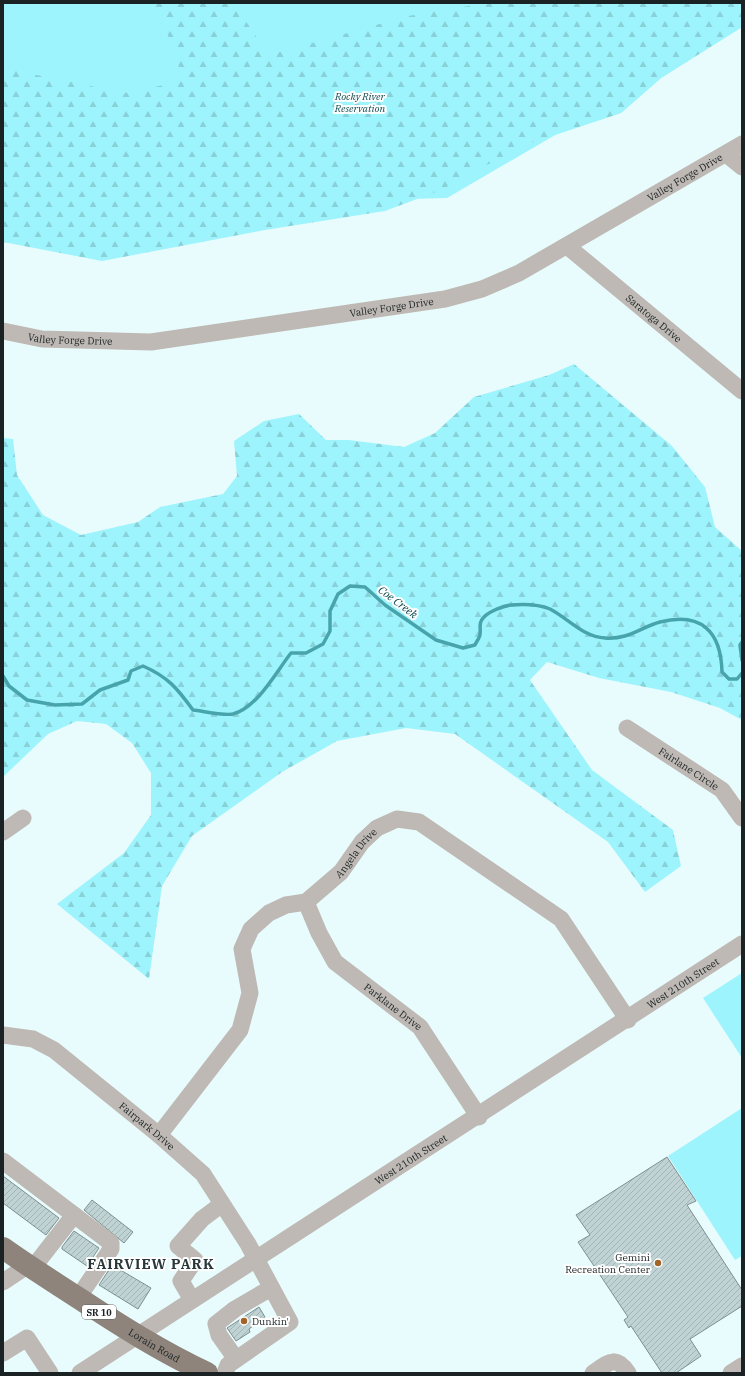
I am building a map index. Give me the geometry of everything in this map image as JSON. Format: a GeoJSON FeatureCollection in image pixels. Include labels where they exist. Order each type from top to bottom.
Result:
{"type":"FeatureCollection","features":[{"type":"Feature","properties":{"kind":"main road","name":"Lorain Road"},"geometry":{"type":"LineString","coordinates":[[3,1248],[30,1268],[136,1336],[175,1358],[207,1373]]}},
{"type":"Feature","properties":{"kind":"street"},"geometry":{"type":"LineString","coordinates":[[726,154],[742,144]]}},
{"type":"Feature","properties":{"kind":"street","name":"Valley Forge Drive"},"geometry":{"type":"LineString","coordinates":[[3,331],[42,339],[151,342],[437,300],[482,289],[519,273],[726,154],[742,168]]}},
{"type":"Feature","properties":{"kind":"street","name":"Saratoga Drive"},"geometry":{"type":"LineString","coordinates":[[567,246],[742,391]]}},
{"type":"Feature","properties":{"kind":"street","name":"Fairlane Circle"},"geometry":{"type":"LineString","coordinates":[[627,728],[722,790],[742,818]]}},
{"type":"Feature","properties":{"kind":"street"},"geometry":{"type":"LineString","coordinates":[[3,832],[23,818]]}},
{"type":"Feature","properties":{"kind":"street","name":"Angela Drive"},"geometry":{"type":"LineString","coordinates":[[306,902],[341,872],[362,842],[376,828],[397,819],[419,822],[561,919],[628,1020]]}},
{"type":"Feature","properties":{"kind":"street"},"geometry":{"type":"LineString","coordinates":[[159,1135],[240,1030],[250,993],[242,949],[251,929],[269,913],[286,905],[306,902]]}},
{"type":"Feature","properties":{"kind":"street","name":"Parklane Drive"},"geometry":{"type":"LineString","coordinates":[[306,902],[319,933],[335,962],[420,1027],[479,1117]]}},
{"type":"Feature","properties":{"kind":"street","name":"West 210th Street"},"geometry":{"type":"LineString","coordinates":[[80,1373],[255,1259],[479,1117],[742,944]]}},
{"type":"Feature","properties":{"kind":"street","name":"Fairpark Drive"},"geometry":{"type":"LineString","coordinates":[[3,1036],[33,1039],[54,1050],[159,1135],[203,1174],[248,1244],[290,1322],[236,1359]]}},
{"type":"Feature","properties":{"kind":"street"},"geometry":{"type":"LineString","coordinates":[[3,1161],[111,1243],[111,1249],[78,1298]]}},
{"type":"Feature","properties":{"kind":"street"},"geometry":{"type":"LineString","coordinates":[[192,1300],[181,1281],[195,1260],[178,1246],[202,1219],[222,1204]]}},
{"type":"Feature","properties":{"kind":"street"},"geometry":{"type":"LineString","coordinates":[[3,1282],[30,1268],[74,1215]]}},
{"type":"Feature","properties":{"kind":"street"},"geometry":{"type":"LineString","coordinates":[[225,1373],[228,1365],[236,1359],[219,1335],[216,1324],[235,1309],[272,1288]]}},
{"type":"Feature","properties":{"kind":"street"},"geometry":{"type":"LineString","coordinates":[[3,1353],[27,1338],[50,1373]]}},
{"type":"Feature","properties":{"kind":"street"},"geometry":{"type":"LineString","coordinates":[[593,1373],[614,1361],[624,1367],[628,1373]]}},
{"type":"Feature","properties":{"kind":"street"},"geometry":{"type":"LineString","coordinates":[[731,1373],[742,1366]]}},
{"type":"Feature","properties":{"kind":"green space","name":"Rocky River Reservation"},"geometry":{"type":"Polygon","coordinates":[[[3,3],[742,3],[742,27],[661,78],[621,113],[557,134],[447,198],[300,202],[3,114],[3,3]]]}},
{"type":"Feature","properties":{"kind":"green space","name":"Rocky River Reservation"},"geometry":{"type":"Polygon","coordinates":[[[152,3],[241,3],[245,20],[269,55],[408,16],[486,3],[742,3],[742,27],[661,78],[621,113],[522,146],[441,190],[385,211],[265,230],[102,261],[3,242],[3,68],[124,93],[179,82],[178,53],[155,14],[152,3]]]}},
{"type":"Feature","properties":{"kind":"green space"},"geometry":{"type":"Polygon","coordinates":[[[574,364],[672,446],[705,487],[715,527],[742,551],[742,720],[720,708],[671,692],[599,678],[547,662],[530,680],[592,770],[673,830],[681,866],[645,892],[608,842],[455,734],[406,728],[337,741],[282,772],[192,836],[162,886],[149,979],[57,904],[124,853],[151,815],[151,773],[132,743],[106,724],[77,721],[48,734],[3,777],[3,438],[13,439],[17,475],[43,515],[81,535],[138,522],[160,507],[223,494],[237,476],[234,441],[264,421],[299,414],[326,440],[349,440],[404,447],[435,433],[474,397],[549,375],[574,364]]]}},
{"type":"Feature","properties":{"kind":"green space"},"geometry":{"type":"Polygon","coordinates":[[[742,973],[742,1058],[703,998],[742,973]]]}},
{"type":"Feature","properties":{"kind":"green space"},"geometry":{"type":"Polygon","coordinates":[[[742,1108],[742,1256],[735,1260],[668,1156],[742,1108]]]}},
{"type":"Feature","properties":{"kind":"building","name":"Gemini Recreation Center"},"geometry":{"type":"Polygon","coordinates":[[[667,1157],[696,1201],[687,1205],[742,1290],[742,1306],[690,1339],[701,1356],[676,1373],[662,1373],[631,1326],[629,1328],[624,1320],[628,1317],[578,1242],[590,1235],[576,1215],[667,1157]]]}},
{"type":"Feature","properties":{"kind":"building"},"geometry":{"type":"Polygon","coordinates":[[[3,1176],[59,1218],[46,1235],[3,1203],[3,1176]]]}},
{"type":"Feature","properties":{"kind":"building"},"geometry":{"type":"Polygon","coordinates":[[[92,1200],[133,1232],[124,1243],[84,1210],[92,1200]]]}},
{"type":"Feature","properties":{"kind":"building"},"geometry":{"type":"Polygon","coordinates":[[[74,1231],[99,1248],[87,1266],[62,1249],[74,1231]]]}},
{"type":"Feature","properties":{"kind":"building"},"geometry":{"type":"Polygon","coordinates":[[[112,1265],[151,1288],[138,1309],[99,1285],[112,1265]]]}},
{"type":"Feature","properties":{"kind":"building","name":"Dunkin'"},"geometry":{"type":"Polygon","coordinates":[[[259,1307],[265,1317],[249,1329],[250,1332],[236,1341],[227,1328],[259,1307]]]}},
{"type":"Feature","properties":{"kind":"waterway","name":"Coe Creek"},"geometry":{"type":"LineString","coordinates":[[3,676],[9,686],[27,700],[55,705],[82,704],[100,690],[128,680],[131,671],[143,666],[166,679],[182,695],[193,710],[219,714],[233,714],[250,705],[258,697],[291,653],[306,653],[323,644],[330,631],[330,611],[338,594],[350,586],[365,587],[385,605],[436,640],[463,648],[475,645],[479,637],[480,623],[484,617],[497,609],[511,605],[521,604],[545,607],[557,613],[583,631],[597,637],[605,638],[628,635],[660,622],[687,620],[706,628],[713,636],[718,645],[722,672],[729,679],[737,679],[742,673]]}},
{"type":"Feature","properties":{"kind":"waterway","name":"Coe Creek"},"geometry":{"type":"LineString","coordinates":[[742,642],[740,645],[742,660]]}},
{"type":"Feature","properties":{"kind":"place","name":"Gemini Recreation Center"},"geometry":{"type":"Point","coordinates":[658,1263]}},
{"type":"Feature","properties":{"kind":"place","name":"Dunkin'"},"geometry":{"type":"Point","coordinates":[244,1321]}},
{"type":"Feature","properties":{"kind":"district","name":"FAIRVIEW PARK"},"geometry":{"type":"Point","coordinates":[151,1264]}}]}
